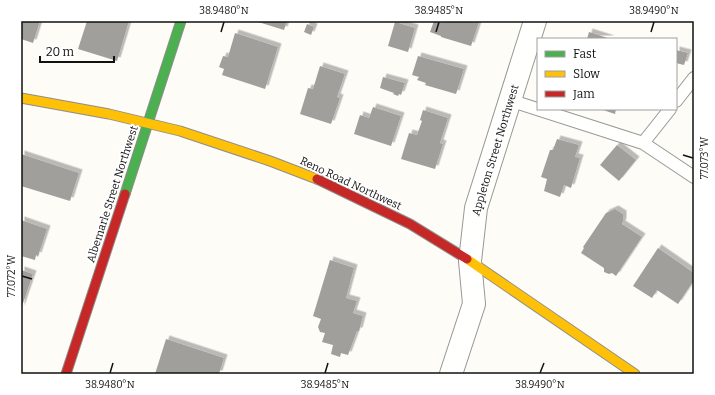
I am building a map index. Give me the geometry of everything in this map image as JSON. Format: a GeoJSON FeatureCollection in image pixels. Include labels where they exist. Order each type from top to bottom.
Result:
{"type":"FeatureCollection","features":[{"type":"Feature","properties":{"kind":"main road","name":"Albemarle Street Northwest"},"geometry":{"type":"LineString","coordinates":[[66,374],[181,21]]}},
{"type":"Feature","properties":{"kind":"main road","name":"Reno Road Northwest"},"geometry":{"type":"LineString","coordinates":[[21,98],[109,114],[180,131],[239,150],[329,184],[410,224],[442,243],[512,288],[635,374]]}},
{"type":"Feature","properties":{"kind":"street","name":"Appleton Street Northwest"},"geometry":{"type":"LineString","coordinates":[[451,374],[474,304],[470,261],[476,208],[535,21]]}},
{"type":"Feature","properties":{"kind":"lane"},"geometry":{"type":"LineString","coordinates":[[677,100],[694,78]]}},
{"type":"Feature","properties":{"kind":"lane"},"geometry":{"type":"LineString","coordinates":[[510,100],[537,109]]}},
{"type":"Feature","properties":{"kind":"lane"},"geometry":{"type":"LineString","coordinates":[[541,110],[643,143],[694,178]]}},
{"type":"Feature","properties":{"kind":"lane"},"geometry":{"type":"LineString","coordinates":[[643,143],[669,110]]}},
{"type":"Feature","properties":{"kind":"building"},"geometry":{"type":"Polygon","coordinates":[[[21,21],[40,21],[33,43],[21,39],[21,21]]]}},
{"type":"Feature","properties":{"kind":"building"},"geometry":{"type":"Polygon","coordinates":[[[87,21],[129,21],[117,61],[78,49],[87,21]]]}},
{"type":"Feature","properties":{"kind":"building"},"geometry":{"type":"Polygon","coordinates":[[[255,21],[287,21],[284,30],[255,21]]]}},
{"type":"Feature","properties":{"kind":"building"},"geometry":{"type":"Polygon","coordinates":[[[434,21],[444,23],[444,21],[479,22],[471,46],[430,32],[434,21]]]}},
{"type":"Feature","properties":{"kind":"building"},"geometry":{"type":"Polygon","coordinates":[[[395,22],[415,28],[408,52],[388,46],[395,22]]]}},
{"type":"Feature","properties":{"kind":"building"},"geometry":{"type":"Polygon","coordinates":[[[307,24],[314,27],[311,35],[304,32],[307,24]]]}},
{"type":"Feature","properties":{"kind":"building"},"geometry":{"type":"Polygon","coordinates":[[[589,32],[608,38],[587,38],[589,32]]]}},
{"type":"Feature","properties":{"kind":"building"},"geometry":{"type":"Polygon","coordinates":[[[235,33],[278,47],[265,89],[222,75],[224,69],[219,67],[223,56],[228,57],[235,33]]]}},
{"type":"Feature","properties":{"kind":"building"},"geometry":{"type":"Polygon","coordinates":[[[677,50],[688,53],[684,65],[677,63],[677,50]]]}},
{"type":"Feature","properties":{"kind":"building"},"geometry":{"type":"Polygon","coordinates":[[[418,56],[464,69],[456,94],[425,85],[426,83],[417,80],[419,77],[412,75],[418,56]]]}},
{"type":"Feature","properties":{"kind":"building"},"geometry":{"type":"Polygon","coordinates":[[[320,66],[345,74],[337,97],[340,98],[331,124],[300,114],[308,88],[313,89],[320,66]]]}},
{"type":"Feature","properties":{"kind":"building"},"geometry":{"type":"Polygon","coordinates":[[[383,77],[405,83],[401,95],[399,94],[398,96],[380,88],[383,77]]]}},
{"type":"Feature","properties":{"kind":"building"},"geometry":{"type":"Polygon","coordinates":[[[373,107],[401,116],[391,146],[354,134],[360,115],[369,118],[373,107]]]}},
{"type":"Feature","properties":{"kind":"building"},"geometry":{"type":"Polygon","coordinates":[[[423,110],[448,118],[440,143],[443,144],[435,169],[401,159],[409,133],[417,135],[422,121],[420,120],[423,110]]]}},
{"type":"Feature","properties":{"kind":"building"},"geometry":{"type":"Polygon","coordinates":[[[603,110],[616,110],[615,114],[603,110]]]}},
{"type":"Feature","properties":{"kind":"building"},"geometry":{"type":"Polygon","coordinates":[[[557,139],[579,145],[575,157],[580,158],[571,188],[564,185],[560,197],[544,191],[547,179],[541,177],[550,150],[553,150],[557,139]]]}},
{"type":"Feature","properties":{"kind":"building"},"geometry":{"type":"Polygon","coordinates":[[[617,145],[636,160],[619,181],[600,165],[617,145]]]}},
{"type":"Feature","properties":{"kind":"building"},"geometry":{"type":"Polygon","coordinates":[[[21,154],[79,173],[70,201],[21,186],[21,154]]]}},
{"type":"Feature","properties":{"kind":"building"},"geometry":{"type":"Polygon","coordinates":[[[615,209],[623,214],[622,224],[642,237],[616,276],[612,273],[609,274],[604,272],[604,268],[581,253],[584,248],[583,247],[606,213],[615,209]]]}},
{"type":"Feature","properties":{"kind":"building"},"geometry":{"type":"Polygon","coordinates":[[[21,220],[47,229],[38,256],[36,255],[35,260],[21,256],[21,220]]]}},
{"type":"Feature","properties":{"kind":"building"},"geometry":{"type":"Polygon","coordinates":[[[658,248],[694,273],[694,280],[678,304],[657,290],[652,298],[633,286],[658,248]]]}},
{"type":"Feature","properties":{"kind":"building"},"geometry":{"type":"Polygon","coordinates":[[[330,260],[354,268],[346,298],[357,301],[353,313],[363,316],[359,331],[357,331],[348,355],[341,353],[340,357],[331,354],[333,345],[322,342],[325,333],[320,332],[318,327],[321,319],[313,316],[330,260]]]}},
{"type":"Feature","properties":{"kind":"building"},"geometry":{"type":"Polygon","coordinates":[[[21,270],[33,274],[21,309],[21,270]]]}},
{"type":"Feature","properties":{"kind":"building"},"geometry":{"type":"Polygon","coordinates":[[[166,339],[224,358],[219,374],[155,374],[166,339]]]}},
{"type":"Feature","properties":{"kind":"traffic: fast"},"geometry":{"type":"LineString","coordinates":[[125,194],[181,21]]}},
{"type":"Feature","properties":{"kind":"traffic: slow"},"geometry":{"type":"LineString","coordinates":[[21,98],[109,114],[180,131],[270,161],[317,179]]}},
{"type":"Feature","properties":{"kind":"traffic: slow"},"geometry":{"type":"LineString","coordinates":[[467,259],[635,374]]}},
{"type":"Feature","properties":{"kind":"traffic: jam"},"geometry":{"type":"LineString","coordinates":[[317,179],[410,224],[467,259]]}},
{"type":"Feature","properties":{"kind":"traffic: jam"},"geometry":{"type":"LineString","coordinates":[[66,374],[125,194]]}}]}
